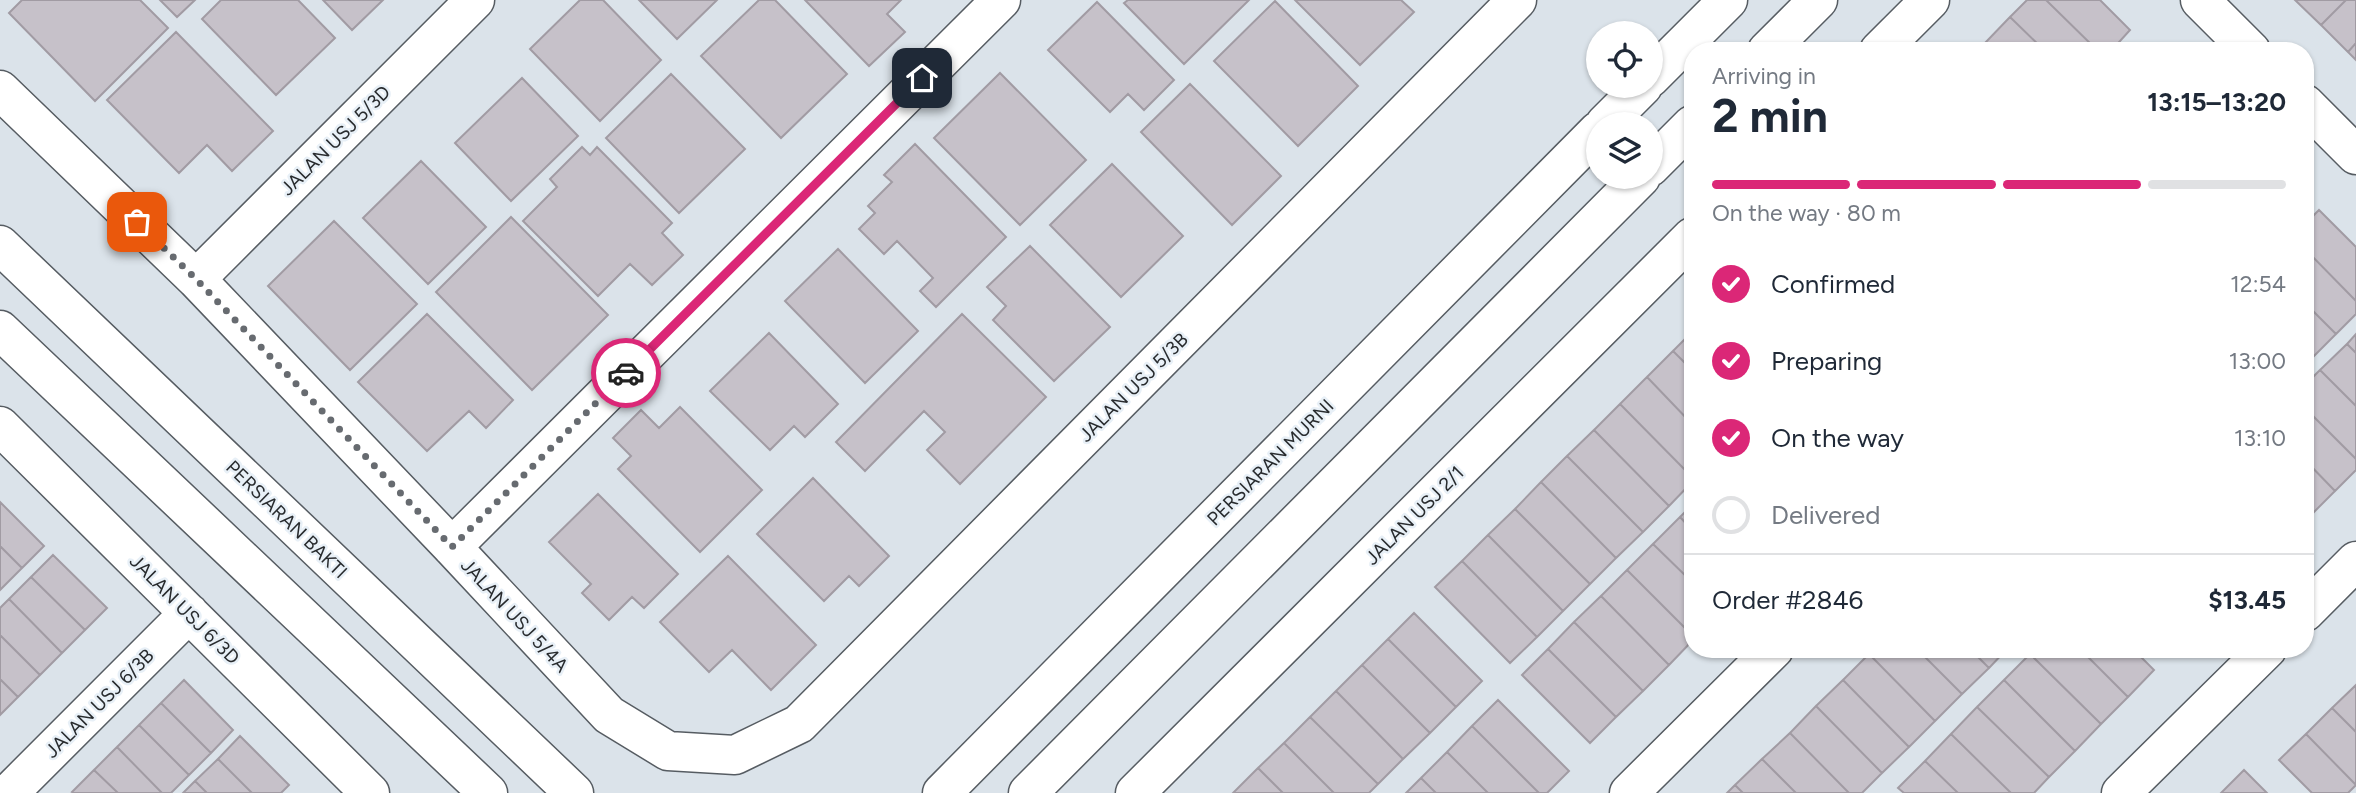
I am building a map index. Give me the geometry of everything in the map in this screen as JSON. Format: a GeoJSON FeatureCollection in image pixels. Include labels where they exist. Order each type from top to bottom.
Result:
{"type":"FeatureCollection","features":[{"type":"Feature","properties":{"kind":"street","name":"JALAN USJ 5/3D"},"geometry":{"type":"LineString","coordinates":[[196,279],[475,0]]}},
{"type":"Feature","properties":{"kind":"street"},"geometry":{"type":"LineString","coordinates":[[452,547],[1001,0]]}},
{"type":"Feature","properties":{"kind":"street","name":"JALAN USJ 5/3B"},"geometry":{"type":"LineString","coordinates":[[735,755],[799,724],[1517,0]]}},
{"type":"Feature","properties":{"kind":"street"},"geometry":{"type":"LineString","coordinates":[[1686,42],[1728,0]]}},
{"type":"Feature","properties":{"kind":"street"},"geometry":{"type":"LineString","coordinates":[[1776,42],[1818,0]]}},
{"type":"Feature","properties":{"kind":"street"},"geometry":{"type":"LineString","coordinates":[[1888,42],[1930,0]]}},
{"type":"Feature","properties":{"kind":"street"},"geometry":{"type":"LineString","coordinates":[[2200,0],[2242,42]]}},
{"type":"Feature","properties":{"kind":"street"},"geometry":{"type":"LineString","coordinates":[[1663,65],[1684,44]]}},
{"type":"Feature","properties":{"kind":"street","name":"JALAN USJ 5/4A"},"geometry":{"type":"LineString","coordinates":[[0,90],[196,279],[608,715],[668,751],[735,755]]}},
{"type":"Feature","properties":{"kind":"street"},"geometry":{"type":"LineString","coordinates":[[1617,112],[1631,98]]}},
{"type":"Feature","properties":{"kind":"street"},"geometry":{"type":"LineString","coordinates":[[2314,118],[2356,155]]}},
{"type":"Feature","properties":{"kind":"street"},"geometry":{"type":"LineString","coordinates":[[1663,154],[1684,133]]}},
{"type":"Feature","properties":{"kind":"street","name":"PERSIARAN MURNI"},"geometry":{"type":"LineString","coordinates":[[953,782],[1586,143]]}},
{"type":"Feature","properties":{"kind":"street"},"geometry":{"type":"LineString","coordinates":[[1028,793],[1629,189]]}},
{"type":"Feature","properties":{"kind":"street","name":"PERSIARAN BAKTI"},"geometry":{"type":"LineString","coordinates":[[0,245],[574,793]]}},
{"type":"Feature","properties":{"kind":"street","name":"JALAN USJ 2/1"},"geometry":{"type":"LineString","coordinates":[[1135,793],[1684,245]]}},
{"type":"Feature","properties":{"kind":"street"},"geometry":{"type":"LineString","coordinates":[[0,330],[488,793]]}},
{"type":"Feature","properties":{"kind":"street","name":"JALAN USJ 6/3D"},"geometry":{"type":"LineString","coordinates":[[0,426],[370,793]]}},
{"type":"Feature","properties":{"kind":"street"},"geometry":{"type":"LineString","coordinates":[[2314,603],[2356,561]]}},
{"type":"Feature","properties":{"kind":"street","name":"JALAN USJ 6/3B"},"geometry":{"type":"LineString","coordinates":[[9,793],[189,613]]}},
{"type":"Feature","properties":{"kind":"street"},"geometry":{"type":"LineString","coordinates":[[1629,793],[1765,658]]}},
{"type":"Feature","properties":{"kind":"street"},"geometry":{"type":"LineString","coordinates":[[2121,793],[2258,658]]}},
{"type":"Feature","properties":{"kind":"street"},"geometry":{"type":"LineString","coordinates":[[914,793],[953,782]]}},
{"type":"Feature","properties":{"kind":"building"},"geometry":{"type":"Polygon","coordinates":[[[22,0],[140,0],[168,28],[95,101],[9,13],[22,0]]]}},
{"type":"Feature","properties":{"kind":"building"},"geometry":{"type":"Polygon","coordinates":[[[160,0],[195,0],[177,17],[160,0]]]}},
{"type":"Feature","properties":{"kind":"building"},"geometry":{"type":"Polygon","coordinates":[[[221,0],[298,0],[335,38],[276,95],[202,19],[221,0]]]}},
{"type":"Feature","properties":{"kind":"building"},"geometry":{"type":"Polygon","coordinates":[[[323,0],[383,0],[352,30],[323,0]]]}},
{"type":"Feature","properties":{"kind":"building"},"geometry":{"type":"Polygon","coordinates":[[[580,0],[603,0],[661,60],[600,121],[530,49],[580,0]]]}},
{"type":"Feature","properties":{"kind":"building"},"geometry":{"type":"Polygon","coordinates":[[[639,0],[717,0],[677,39],[639,0]]]}},
{"type":"Feature","properties":{"kind":"building"},"geometry":{"type":"Polygon","coordinates":[[[759,0],[775,0],[847,74],[781,138],[701,56],[759,0]]]}},
{"type":"Feature","properties":{"kind":"building"},"geometry":{"type":"Polygon","coordinates":[[[805,0],[901,0],[887,14],[905,32],[869,66],[805,0]]]}},
{"type":"Feature","properties":{"kind":"building"},"geometry":{"type":"Polygon","coordinates":[[[1128,0],[1249,0],[1184,64],[1124,3],[1128,0]]]}},
{"type":"Feature","properties":{"kind":"building"},"geometry":{"type":"Polygon","coordinates":[[[1295,0],[1401,0],[1414,12],[1360,65],[1295,0]]]}},
{"type":"Feature","properties":{"kind":"building"},"geometry":{"type":"Polygon","coordinates":[[[2027,0],[2046,0],[2089,42],[2036,42],[2010,17],[2027,0]]]}},
{"type":"Feature","properties":{"kind":"building"},"geometry":{"type":"Polygon","coordinates":[[[2046,0],[2100,0],[2130,30],[2119,42],[2089,42],[2046,0]]]}},
{"type":"Feature","properties":{"kind":"building"},"geometry":{"type":"Polygon","coordinates":[[[2295,0],[2346,0],[2321,25],[2295,0]]]}},
{"type":"Feature","properties":{"kind":"building"},"geometry":{"type":"Polygon","coordinates":[[[2346,0],[2356,0],[2356,43],[2348,52],[2321,25],[2346,0]]]}},
{"type":"Feature","properties":{"kind":"building"},"geometry":{"type":"Polygon","coordinates":[[[1275,1],[1358,86],[1298,146],[1214,61],[1275,1]]]}},
{"type":"Feature","properties":{"kind":"building"},"geometry":{"type":"Polygon","coordinates":[[[1097,2],[1174,80],[1144,110],[1128,94],[1110,112],[1048,50],[1097,2]]]}},
{"type":"Feature","properties":{"kind":"building"},"geometry":{"type":"Polygon","coordinates":[[[2010,17],[2036,42],[1986,42],[2010,17]]]}},
{"type":"Feature","properties":{"kind":"building"},"geometry":{"type":"Polygon","coordinates":[[[176,32],[273,131],[232,171],[207,145],[179,173],[107,100],[176,32]]]}},
{"type":"Feature","properties":{"kind":"building"},"geometry":{"type":"Polygon","coordinates":[[[2356,43],[2356,60],[2348,52],[2356,43]]]}},
{"type":"Feature","properties":{"kind":"building"},"geometry":{"type":"Polygon","coordinates":[[[1000,73],[1086,160],[1020,225],[934,138],[1000,73]]]}},
{"type":"Feature","properties":{"kind":"building"},"geometry":{"type":"Polygon","coordinates":[[[671,74],[745,149],[679,213],[606,138],[671,74]]]}},
{"type":"Feature","properties":{"kind":"building"},"geometry":{"type":"Polygon","coordinates":[[[522,78],[578,136],[511,201],[455,143],[522,78]]]}},
{"type":"Feature","properties":{"kind":"building"},"geometry":{"type":"Polygon","coordinates":[[[1190,84],[1281,176],[1232,225],[1141,132],[1190,84]]]}},
{"type":"Feature","properties":{"kind":"building"},"geometry":{"type":"Polygon","coordinates":[[[915,144],[1006,237],[936,307],[920,291],[933,278],[897,241],[884,254],[859,229],[875,213],[868,206],[892,182],[884,175],[915,144]]]}},
{"type":"Feature","properties":{"kind":"building"},"geometry":{"type":"Polygon","coordinates":[[[582,147],[590,155],[597,147],[672,223],[662,233],[683,255],[652,285],[630,264],[598,296],[523,221],[557,187],[550,179],[582,147]]]}},
{"type":"Feature","properties":{"kind":"building"},"geometry":{"type":"Polygon","coordinates":[[[421,161],[486,227],[428,284],[363,218],[421,161]]]}},
{"type":"Feature","properties":{"kind":"building"},"geometry":{"type":"Polygon","coordinates":[[[1112,164],[1183,236],[1121,297],[1050,225],[1112,164]]]}},
{"type":"Feature","properties":{"kind":"building"},"geometry":{"type":"Polygon","coordinates":[[[2319,210],[2356,247],[2356,301],[2314,258],[2314,215],[2319,210]]]}},
{"type":"Feature","properties":{"kind":"building"},"geometry":{"type":"Polygon","coordinates":[[[511,217],[608,315],[532,390],[436,292],[511,217]]]}},
{"type":"Feature","properties":{"kind":"building"},"geometry":{"type":"Polygon","coordinates":[[[334,221],[417,304],[350,370],[268,286],[334,221]]]}},
{"type":"Feature","properties":{"kind":"building"},"geometry":{"type":"Polygon","coordinates":[[[1030,246],[1110,327],[1054,381],[993,320],[1006,306],[987,287],[1030,246]]]}},
{"type":"Feature","properties":{"kind":"building"},"geometry":{"type":"Polygon","coordinates":[[[838,249],[918,331],[865,383],[785,301],[838,249]]]}},
{"type":"Feature","properties":{"kind":"building"},"geometry":{"type":"Polygon","coordinates":[[[2314,258],[2356,301],[2356,314],[2336,334],[2314,312],[2314,258]]]}},
{"type":"Feature","properties":{"kind":"building"},"geometry":{"type":"Polygon","coordinates":[[[2314,312],[2336,334],[2314,356],[2314,312]]]}},
{"type":"Feature","properties":{"kind":"building"},"geometry":{"type":"Polygon","coordinates":[[[427,314],[513,400],[486,428],[469,411],[427,451],[358,382],[427,314]]]}},
{"type":"Feature","properties":{"kind":"building"},"geometry":{"type":"Polygon","coordinates":[[[962,314],[1046,397],[960,484],[927,450],[945,432],[924,411],[865,471],[836,442],[962,314]]]}},
{"type":"Feature","properties":{"kind":"building"},"geometry":{"type":"Polygon","coordinates":[[[769,333],[838,404],[805,437],[794,426],[770,450],[710,391],[769,333]]]}},
{"type":"Feature","properties":{"kind":"building"},"geometry":{"type":"Polygon","coordinates":[[[2356,334],[2356,353],[2347,344],[2356,334]]]}},
{"type":"Feature","properties":{"kind":"building"},"geometry":{"type":"Polygon","coordinates":[[[1684,340],[1684,362],[1673,351],[1684,340]]]}},
{"type":"Feature","properties":{"kind":"building"},"geometry":{"type":"Polygon","coordinates":[[[2347,344],[2356,353],[2356,406],[2320,370],[2347,344]]]}},
{"type":"Feature","properties":{"kind":"building"},"geometry":{"type":"Polygon","coordinates":[[[1673,351],[1684,362],[1684,416],[1647,377],[1673,351]]]}},
{"type":"Feature","properties":{"kind":"building"},"geometry":{"type":"Polygon","coordinates":[[[2320,370],[2356,406],[2356,459],[2314,417],[2314,376],[2320,370]]]}},
{"type":"Feature","properties":{"kind":"building"},"geometry":{"type":"Polygon","coordinates":[[[1647,377],[1684,416],[1684,469],[1620,404],[1647,377]]]}},
{"type":"Feature","properties":{"kind":"building"},"geometry":{"type":"Polygon","coordinates":[[[1620,404],[1684,469],[1684,490],[1669,506],[1594,430],[1620,404]]]}},
{"type":"Feature","properties":{"kind":"building"},"geometry":{"type":"Polygon","coordinates":[[[680,407],[762,490],[700,552],[618,469],[631,456],[613,438],[641,410],[659,428],[680,407]]]}},
{"type":"Feature","properties":{"kind":"building"},"geometry":{"type":"Polygon","coordinates":[[[2314,417],[2356,459],[2356,470],[2335,491],[2314,469],[2314,417]]]}},
{"type":"Feature","properties":{"kind":"building"},"geometry":{"type":"Polygon","coordinates":[[[1594,430],[1669,506],[1643,532],[1567,456],[1594,430]]]}},
{"type":"Feature","properties":{"kind":"building"},"geometry":{"type":"Polygon","coordinates":[[[1567,456],[1643,532],[1616,558],[1541,482],[1567,456]]]}},
{"type":"Feature","properties":{"kind":"building"},"geometry":{"type":"Polygon","coordinates":[[[2314,469],[2335,491],[2314,512],[2314,469]]]}},
{"type":"Feature","properties":{"kind":"building"},"geometry":{"type":"Polygon","coordinates":[[[813,478],[889,556],[859,586],[849,576],[824,601],[757,534],[813,478]]]}},
{"type":"Feature","properties":{"kind":"building"},"geometry":{"type":"Polygon","coordinates":[[[1541,482],[1616,558],[1590,584],[1515,509],[1541,482]]]}},
{"type":"Feature","properties":{"kind":"building"},"geometry":{"type":"Polygon","coordinates":[[[598,494],[678,574],[644,608],[632,597],[609,620],[582,593],[591,584],[549,542],[598,494]]]}},
{"type":"Feature","properties":{"kind":"building"},"geometry":{"type":"Polygon","coordinates":[[[0,502],[44,546],[22,568],[0,546],[0,502]]]}},
{"type":"Feature","properties":{"kind":"building"},"geometry":{"type":"Polygon","coordinates":[[[1515,509],[1590,584],[1563,611],[1488,535],[1515,509]]]}},
{"type":"Feature","properties":{"kind":"building"},"geometry":{"type":"Polygon","coordinates":[[[1680,517],[1684,521],[1684,574],[1653,544],[1680,517]]]}},
{"type":"Feature","properties":{"kind":"building"},"geometry":{"type":"Polygon","coordinates":[[[1488,535],[1563,611],[1537,637],[1462,561],[1488,535]]]}},
{"type":"Feature","properties":{"kind":"building"},"geometry":{"type":"Polygon","coordinates":[[[1653,544],[1684,574],[1684,627],[1627,570],[1653,544]]]}},
{"type":"Feature","properties":{"kind":"building"},"geometry":{"type":"Polygon","coordinates":[[[0,546],[22,568],[0,590],[0,546]]]}},
{"type":"Feature","properties":{"kind":"building"},"geometry":{"type":"Polygon","coordinates":[[[53,555],[107,608],[85,630],[31,577],[53,555]]]}},
{"type":"Feature","properties":{"kind":"building"},"geometry":{"type":"Polygon","coordinates":[[[728,556],[816,645],[771,690],[732,650],[709,672],[660,622],[728,556]]]}},
{"type":"Feature","properties":{"kind":"building"},"geometry":{"type":"Polygon","coordinates":[[[1462,561],[1537,637],[1510,663],[1435,587],[1462,561]]]}},
{"type":"Feature","properties":{"kind":"building"},"geometry":{"type":"Polygon","coordinates":[[[1627,570],[1684,627],[1684,649],[1669,665],[1601,596],[1627,570]]]}},
{"type":"Feature","properties":{"kind":"building"},"geometry":{"type":"Polygon","coordinates":[[[31,577],[85,630],[62,653],[9,599],[31,577]]]}},
{"type":"Feature","properties":{"kind":"building"},"geometry":{"type":"Polygon","coordinates":[[[1601,596],[1669,665],[1643,691],[1574,622],[1601,596]]]}},
{"type":"Feature","properties":{"kind":"building"},"geometry":{"type":"Polygon","coordinates":[[[9,599],[62,653],[40,675],[0,635],[0,608],[9,599]]]}},
{"type":"Feature","properties":{"kind":"building"},"geometry":{"type":"Polygon","coordinates":[[[1414,613],[1482,681],[1456,707],[1388,639],[1414,613]]]}},
{"type":"Feature","properties":{"kind":"building"},"geometry":{"type":"Polygon","coordinates":[[[1574,622],[1643,691],[1616,717],[1548,649],[1574,622]]]}},
{"type":"Feature","properties":{"kind":"building"},"geometry":{"type":"Polygon","coordinates":[[[0,635],[40,675],[18,697],[0,679],[0,635]]]}},
{"type":"Feature","properties":{"kind":"building"},"geometry":{"type":"Polygon","coordinates":[[[1388,639],[1456,707],[1430,733],[1362,665],[1388,639]]]}},
{"type":"Feature","properties":{"kind":"building"},"geometry":{"type":"Polygon","coordinates":[[[1548,649],[1616,717],[1590,743],[1522,675],[1548,649]]]}},
{"type":"Feature","properties":{"kind":"building"},"geometry":{"type":"Polygon","coordinates":[[[1865,658],[1873,658],[1935,721],[1909,747],[1843,680],[1865,658]]]}},
{"type":"Feature","properties":{"kind":"building"},"geometry":{"type":"Polygon","coordinates":[[[1873,658],[1926,658],[1962,694],[1935,721],[1873,658]]]}},
{"type":"Feature","properties":{"kind":"building"},"geometry":{"type":"Polygon","coordinates":[[[1926,658],[1979,658],[1989,668],[1962,694],[1926,658]]]}},
{"type":"Feature","properties":{"kind":"building"},"geometry":{"type":"Polygon","coordinates":[[[1979,658],[1998,658],[1989,668],[1979,658]]]}},
{"type":"Feature","properties":{"kind":"building"},"geometry":{"type":"Polygon","coordinates":[[[2026,658],[2034,658],[2101,724],[2075,751],[2004,680],[2026,658]]]}},
{"type":"Feature","properties":{"kind":"building"},"geometry":{"type":"Polygon","coordinates":[[[2034,658],[2089,658],[2128,697],[2101,724],[2034,658]]]}},
{"type":"Feature","properties":{"kind":"building"},"geometry":{"type":"Polygon","coordinates":[[[2089,658],[2142,658],[2154,670],[2128,697],[2089,658]]]}},
{"type":"Feature","properties":{"kind":"building"},"geometry":{"type":"Polygon","coordinates":[[[1362,665],[1430,733],[1403,759],[1336,691],[1362,665]]]}},
{"type":"Feature","properties":{"kind":"building"},"geometry":{"type":"Polygon","coordinates":[[[0,679],[18,697],[0,715],[0,679]]]}},
{"type":"Feature","properties":{"kind":"building"},"geometry":{"type":"Polygon","coordinates":[[[184,680],[233,730],[211,753],[161,703],[184,680]]]}},
{"type":"Feature","properties":{"kind":"building"},"geometry":{"type":"Polygon","coordinates":[[[1843,680],[1909,747],[1882,773],[1816,706],[1843,680]]]}},
{"type":"Feature","properties":{"kind":"building"},"geometry":{"type":"Polygon","coordinates":[[[2004,680],[2075,751],[2049,777],[1977,707],[2004,680]]]}},
{"type":"Feature","properties":{"kind":"building"},"geometry":{"type":"Polygon","coordinates":[[[2356,685],[2356,732],[2332,708],[2356,685]]]}},
{"type":"Feature","properties":{"kind":"building"},"geometry":{"type":"Polygon","coordinates":[[[1336,691],[1403,759],[1378,784],[1310,717],[1336,691]]]}},
{"type":"Feature","properties":{"kind":"building"},"geometry":{"type":"Polygon","coordinates":[[[1498,700],[1569,771],[1547,793],[1539,793],[1472,726],[1498,700]]]}},
{"type":"Feature","properties":{"kind":"building"},"geometry":{"type":"Polygon","coordinates":[[[161,703],[211,753],[189,775],[139,725],[161,703]]]}},
{"type":"Feature","properties":{"kind":"building"},"geometry":{"type":"Polygon","coordinates":[[[1816,706],[1882,773],[1862,793],[1849,793],[1790,733],[1816,706]]]}},
{"type":"Feature","properties":{"kind":"building"},"geometry":{"type":"Polygon","coordinates":[[[1977,707],[2049,777],[2034,793],[2011,793],[1951,734],[1977,707]]]}},
{"type":"Feature","properties":{"kind":"building"},"geometry":{"type":"Polygon","coordinates":[[[2332,708],[2356,732],[2356,785],[2306,734],[2332,708]]]}},
{"type":"Feature","properties":{"kind":"building"},"geometry":{"type":"Polygon","coordinates":[[[1310,717],[1378,784],[1369,793],[1334,793],[1284,743],[1310,717]]]}},
{"type":"Feature","properties":{"kind":"building"},"geometry":{"type":"Polygon","coordinates":[[[139,725],[189,775],[171,793],[162,793],[117,747],[139,725]]]}},
{"type":"Feature","properties":{"kind":"building"},"geometry":{"type":"Polygon","coordinates":[[[1472,726],[1539,793],[1488,793],[1447,752],[1472,726]]]}},
{"type":"Feature","properties":{"kind":"building"},"geometry":{"type":"Polygon","coordinates":[[[1790,733],[1849,793],[1796,793],[1762,759],[1790,733]]]}},
{"type":"Feature","properties":{"kind":"building"},"geometry":{"type":"Polygon","coordinates":[[[1951,734],[2011,793],[1958,793],[1925,761],[1951,734]]]}},
{"type":"Feature","properties":{"kind":"building"},"geometry":{"type":"Polygon","coordinates":[[[2306,734],[2356,785],[2348,793],[2312,793],[2279,760],[2306,734]]]}},
{"type":"Feature","properties":{"kind":"building"},"geometry":{"type":"Polygon","coordinates":[[[240,736],[289,785],[281,793],[252,793],[218,759],[240,736]]]}},
{"type":"Feature","properties":{"kind":"building"},"geometry":{"type":"Polygon","coordinates":[[[1284,743],[1334,793],[1283,793],[1258,768],[1284,743]]]}},
{"type":"Feature","properties":{"kind":"building"},"geometry":{"type":"Polygon","coordinates":[[[117,747],[162,793],[118,793],[94,770],[117,747]]]}},
{"type":"Feature","properties":{"kind":"building"},"geometry":{"type":"Polygon","coordinates":[[[1447,752],[1488,793],[1436,793],[1421,778],[1447,752]]]}},
{"type":"Feature","properties":{"kind":"building"},"geometry":{"type":"Polygon","coordinates":[[[218,759],[252,793],[207,793],[195,781],[218,759]]]}},
{"type":"Feature","properties":{"kind":"building"},"geometry":{"type":"Polygon","coordinates":[[[1762,759],[1796,793],[1743,793],[1735,785],[1762,759]]]}},
{"type":"Feature","properties":{"kind":"building"},"geometry":{"type":"Polygon","coordinates":[[[1925,761],[1958,793],[1904,793],[1898,788],[1925,761]]]}},
{"type":"Feature","properties":{"kind":"building"},"geometry":{"type":"Polygon","coordinates":[[[1258,768],[1283,793],[1233,793],[1258,768]]]}},
{"type":"Feature","properties":{"kind":"building"},"geometry":{"type":"Polygon","coordinates":[[[94,770],[118,793],[72,792],[94,770]]]}},
{"type":"Feature","properties":{"kind":"building"},"geometry":{"type":"Polygon","coordinates":[[[2244,770],[2267,793],[2221,793],[2244,770]]]}},
{"type":"Feature","properties":{"kind":"building"},"geometry":{"type":"Polygon","coordinates":[[[1421,778],[1436,793],[1406,793],[1421,778]]]}},
{"type":"Feature","properties":{"kind":"building"},"geometry":{"type":"Polygon","coordinates":[[[195,781],[207,793],[183,793],[195,781]]]}},
{"type":"Feature","properties":{"kind":"building"},"geometry":{"type":"Polygon","coordinates":[[[1735,785],[1743,793],[1727,793],[1735,785]]]}},
{"type":"Feature","properties":{"kind":"way so far"},"geometry":{"type":"LineString","coordinates":[[137,222],[196,279],[452,547],[626,373]]}},
{"type":"Feature","properties":{"kind":"route"},"geometry":{"type":"LineString","coordinates":[[626,373],[922,78]]}}]}
